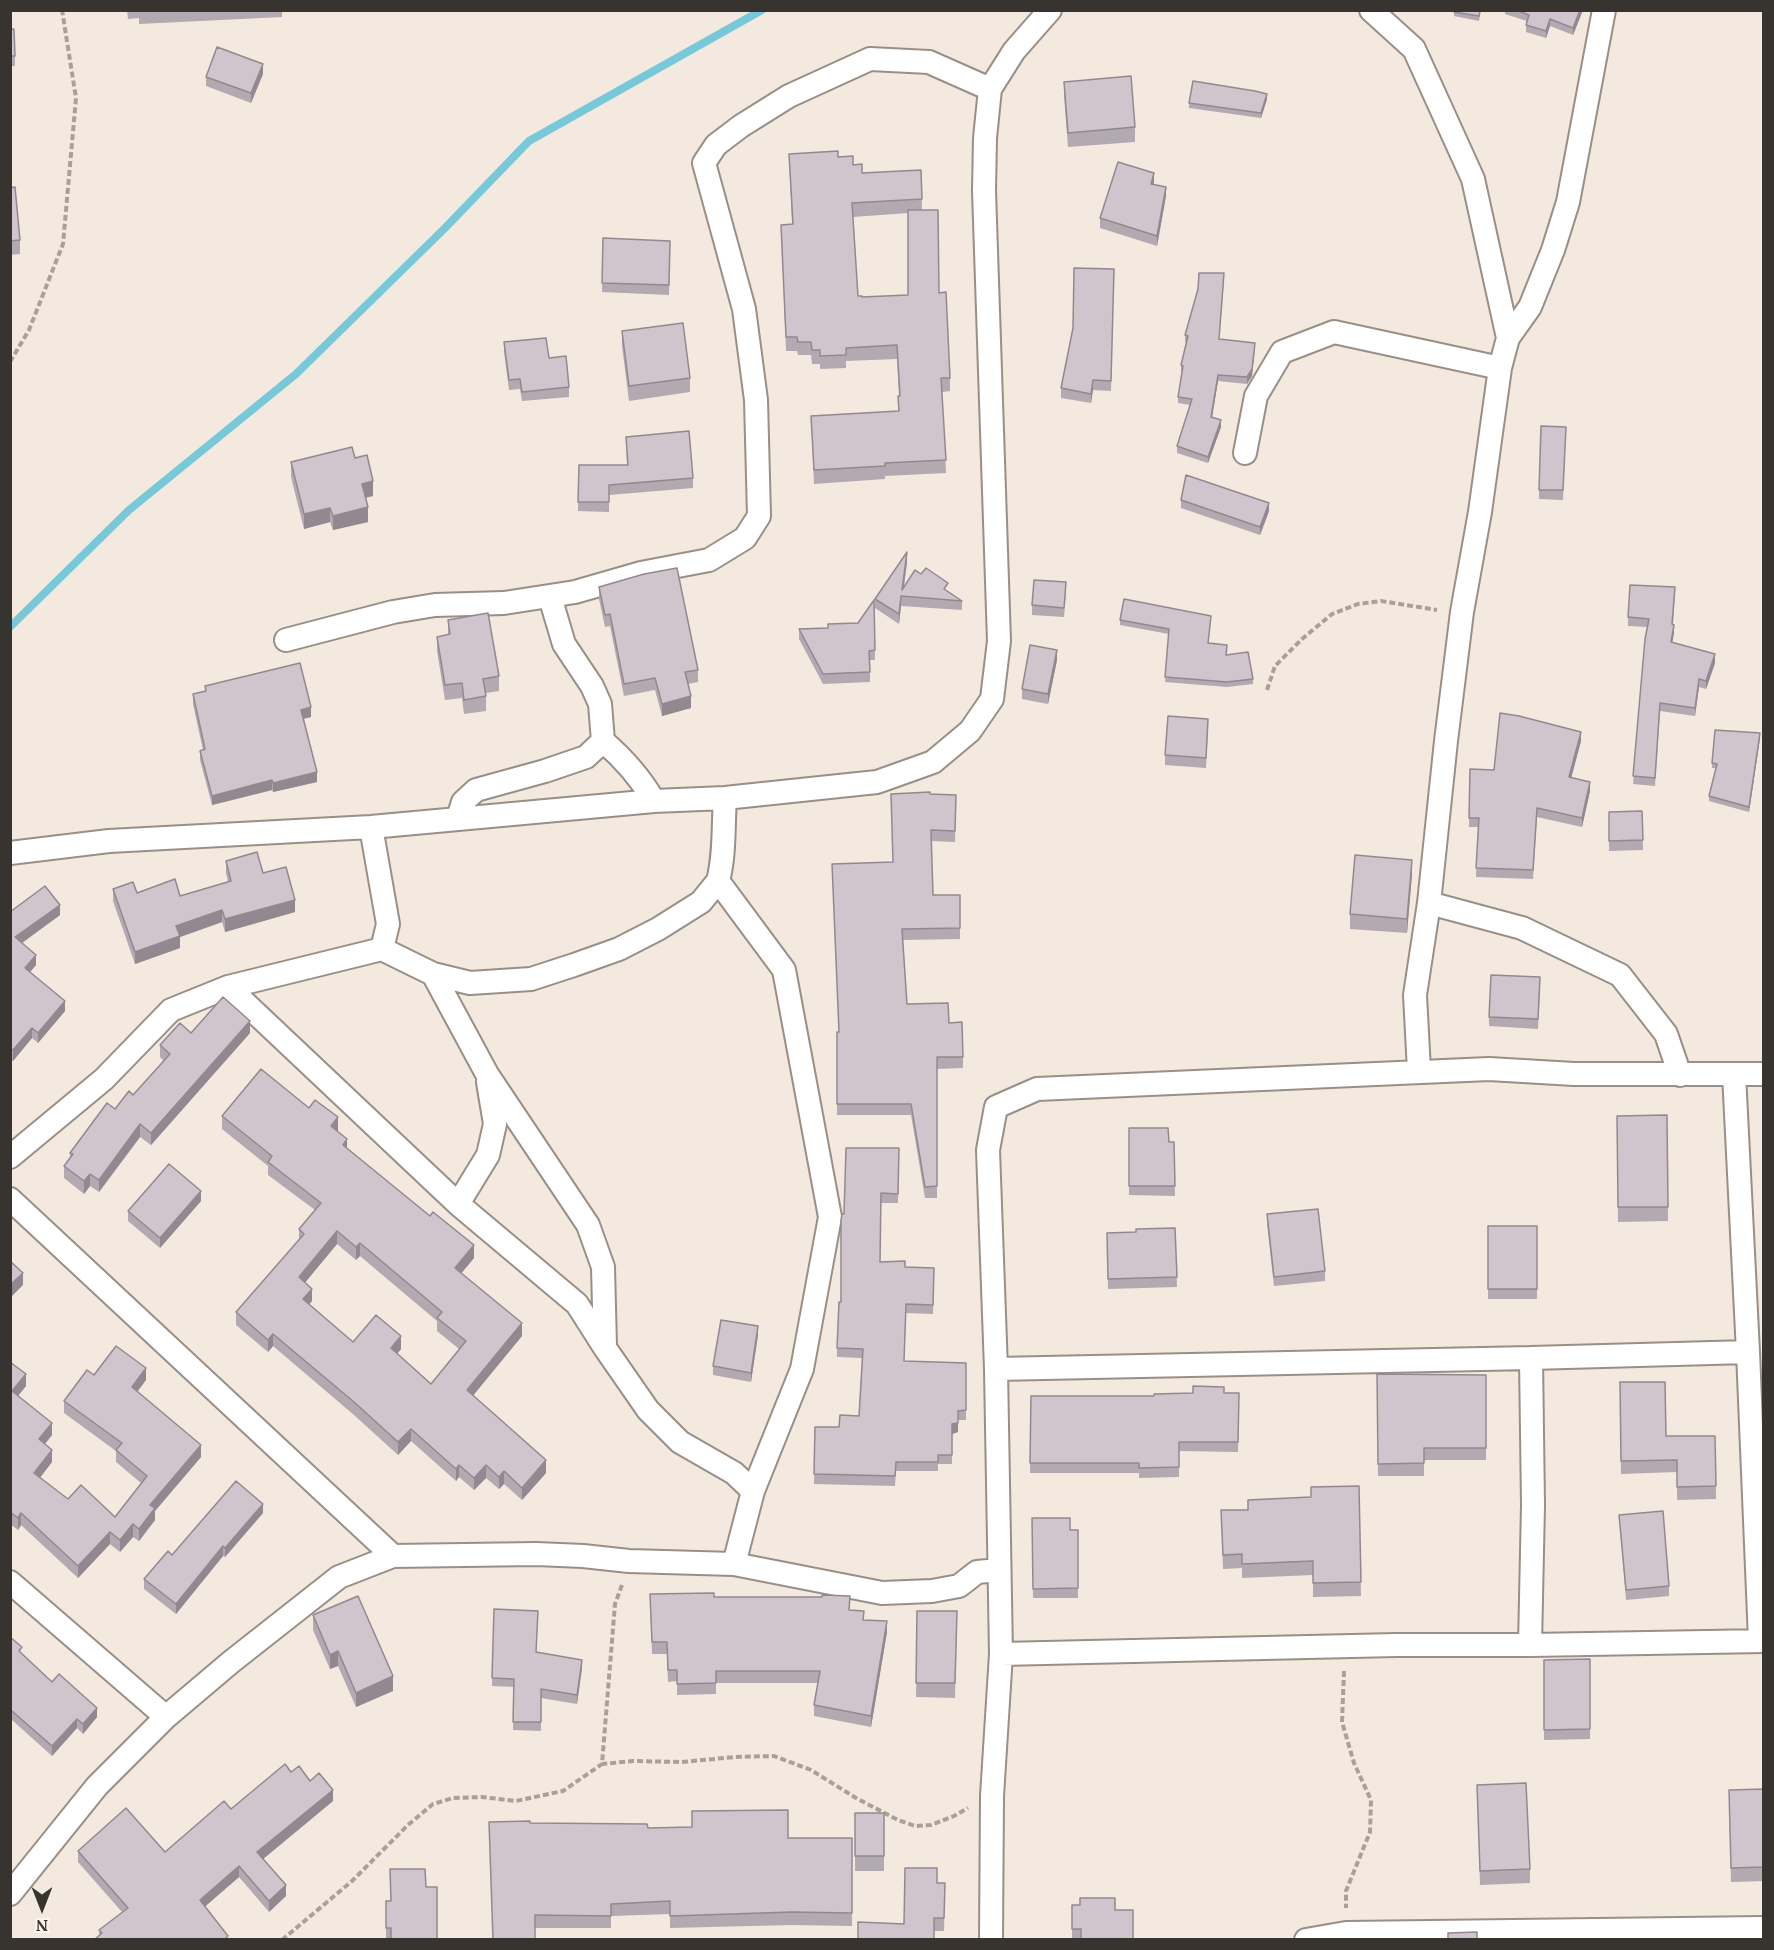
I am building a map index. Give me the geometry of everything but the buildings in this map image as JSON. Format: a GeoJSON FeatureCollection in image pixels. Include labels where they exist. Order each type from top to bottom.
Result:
{"type":"FeatureCollection","features":[{"type":"Feature","properties":{"kind":"street"},"geometry":{"type":"LineString","coordinates":[[10,853],[109,842],[371,827],[654,801],[725,798],[877,782],[933,762],[970,731],[992,699],[999,641],[984,138],[990,89],[1014,51],[1050,10]]}},
{"type":"Feature","properties":{"kind":"street"},"geometry":{"type":"LineString","coordinates":[[1371,10],[1414,49],[1473,179],[1508,338]]}},
{"type":"Feature","properties":{"kind":"street"},"geometry":{"type":"LineString","coordinates":[[1419,1071],[1415,995],[1429,903],[1444,753],[1462,612],[1480,512],[1500,368],[1508,338],[1530,307],[1554,250],[1568,202],[1604,10]]}},
{"type":"Feature","properties":{"kind":"street"},"geometry":{"type":"LineString","coordinates":[[286,640],[393,612],[435,605],[504,603],[575,592],[641,573],[709,560],[745,538],[759,516],[756,400],[744,309],[704,163],[717,145],[741,126],[789,96],[870,59],[928,62],[990,89]]}},
{"type":"Feature","properties":{"kind":"street"},"geometry":{"type":"LineString","coordinates":[[1245,453],[1256,396],[1282,352],[1334,333],[1500,368]]}},
{"type":"Feature","properties":{"kind":"street"},"geometry":{"type":"LineString","coordinates":[[550,597],[564,644],[600,704],[603,741],[641,778],[654,801]]}},
{"type":"Feature","properties":{"kind":"street"},"geometry":{"type":"LineString","coordinates":[[458,818],[463,802],[476,790],[546,771],[586,757],[603,741]]}},
{"type":"Feature","properties":{"kind":"street"},"geometry":{"type":"LineString","coordinates":[[10,1157],[104,1079],[171,1010],[228,987],[382,949],[433,975],[470,983],[531,979],[619,949],[701,902],[718,881],[723,860],[722,834],[725,798]]}},
{"type":"Feature","properties":{"kind":"street"},"geometry":{"type":"LineString","coordinates":[[371,827],[388,924],[382,949]]}},
{"type":"Feature","properties":{"kind":"street"},"geometry":{"type":"LineString","coordinates":[[718,881],[784,970],[830,1218],[802,1369],[753,1491],[734,1564]]}},
{"type":"Feature","properties":{"kind":"street"},"geometry":{"type":"LineString","coordinates":[[1429,903],[1522,928],[1620,975],[1666,1034],[1680,1075]]}},
{"type":"Feature","properties":{"kind":"street"},"geometry":{"type":"LineString","coordinates":[[433,975],[487,1074],[588,1225],[603,1267],[605,1348]]}},
{"type":"Feature","properties":{"kind":"street"},"geometry":{"type":"LineString","coordinates":[[228,987],[458,1204],[577,1304],[648,1410],[680,1442],[734,1473],[753,1491]]}},
{"type":"Feature","properties":{"kind":"street"},"geometry":{"type":"LineString","coordinates":[[991,1940],[992,1796],[1001,1654],[996,1370],[988,1150],[996,1107],[1037,1089],[1419,1071],[1489,1069],[1574,1074],[1764,1074]]}},
{"type":"Feature","properties":{"kind":"street"},"geometry":{"type":"LineString","coordinates":[[458,1204],[488,1155],[495,1124],[487,1074]]}},
{"type":"Feature","properties":{"kind":"street"},"geometry":{"type":"LineString","coordinates":[[1001,1654],[1345,1646],[1762,1641],[1734,1074]]}},
{"type":"Feature","properties":{"kind":"street"},"geometry":{"type":"LineString","coordinates":[[10,1198],[393,1556]]}},
{"type":"Feature","properties":{"kind":"street"},"geometry":{"type":"LineString","coordinates":[[996,1370],[1748,1352]]}},
{"type":"Feature","properties":{"kind":"street"},"geometry":{"type":"LineString","coordinates":[[1530,1645],[1533,1505],[1531,1358]]}},
{"type":"Feature","properties":{"kind":"street"},"geometry":{"type":"LineString","coordinates":[[10,1894],[98,1786],[166,1718],[231,1662],[339,1577],[393,1556],[536,1554],[629,1561],[734,1564],[882,1593],[932,1591],[959,1586],[977,1572],[999,1570]]}},
{"type":"Feature","properties":{"kind":"street"},"geometry":{"type":"LineString","coordinates":[[10,1582],[166,1718]]}},
{"type":"Feature","properties":{"kind":"street"},"geometry":{"type":"LineString","coordinates":[[1306,1940],[1346,1933],[1568,1935],[1764,1929]]}},
{"type":"Feature","properties":{"kind":"path"},"geometry":{"type":"LineString","coordinates":[[10,362],[29,330],[63,244],[76,98],[62,10]]}},
{"type":"Feature","properties":{"kind":"path"},"geometry":{"type":"LineString","coordinates":[[1266,690],[1275,666],[1332,614],[1358,604],[1381,601],[1417,608],[1462,612]]}},
{"type":"Feature","properties":{"kind":"path"},"geometry":{"type":"LineString","coordinates":[[602,1764],[615,1604],[629,1561]]}},
{"type":"Feature","properties":{"kind":"path"},"geometry":{"type":"LineString","coordinates":[[1345,1646],[1342,1722],[1354,1762],[1371,1800],[1370,1832],[1346,1891],[1346,1933]]}},
{"type":"Feature","properties":{"kind":"path"},"geometry":{"type":"LineString","coordinates":[[282,1940],[352,1881],[408,1825],[433,1804],[453,1798],[482,1797],[516,1801],[563,1791],[602,1764],[774,1756],[811,1770],[867,1804],[915,1826],[931,1825],[992,1796]]}},
{"type":"Feature","properties":{"kind":"waterway"},"geometry":{"type":"LineString","coordinates":[[10,627],[129,510],[296,374],[444,229],[529,141],[762,10]]}}]}
